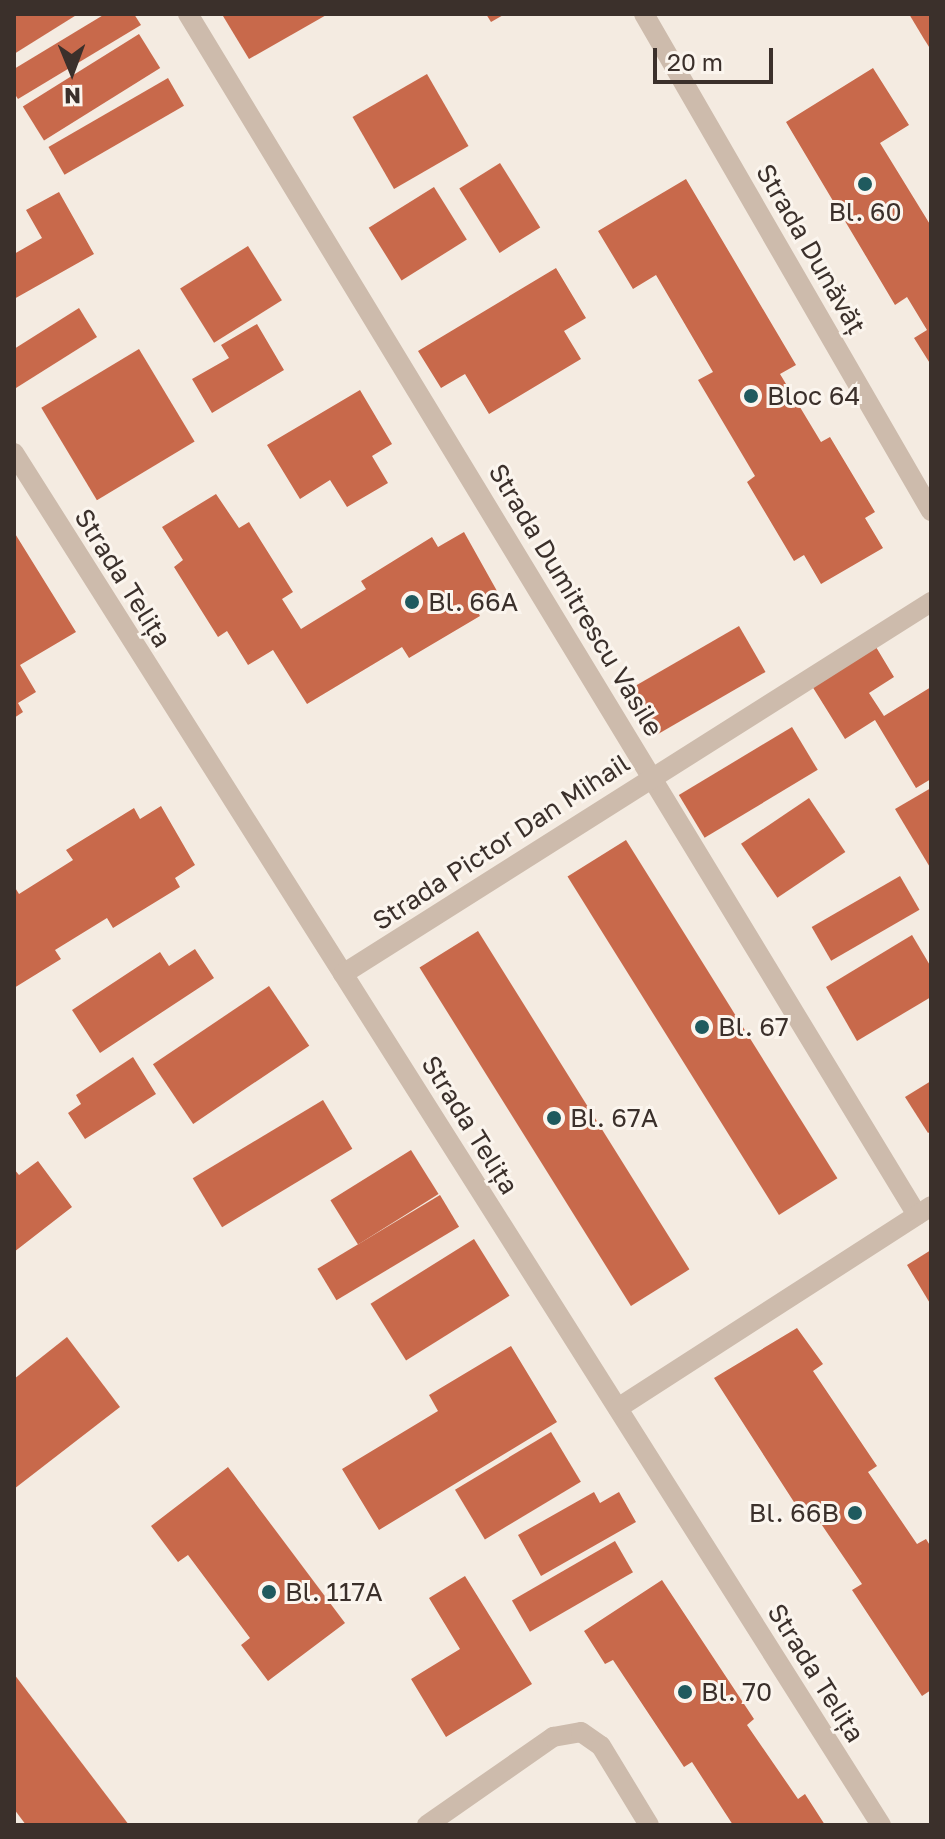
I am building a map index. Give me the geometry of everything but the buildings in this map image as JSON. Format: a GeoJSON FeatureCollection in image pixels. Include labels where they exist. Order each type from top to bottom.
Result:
{"type":"FeatureCollection","features":[{"type":"Feature","properties":{"kind":"street","name":"Strada Dumitrescu Vasile"},"geometry":{"type":"LineString","coordinates":[[188,14],[651,776],[924,1210]]}},
{"type":"Feature","properties":{"kind":"street","name":"Strada Dunăvăț"},"geometry":{"type":"LineString","coordinates":[[644,14],[931,511]]}},
{"type":"Feature","properties":{"kind":"street","name":"Strada Telița"},"geometry":{"type":"LineString","coordinates":[[14,453],[881,1825]]}},
{"type":"Feature","properties":{"kind":"street","name":"Strada Pictor Dan Mihail"},"geometry":{"type":"LineString","coordinates":[[343,974],[651,776],[931,602]]}},
{"type":"Feature","properties":{"kind":"street"},"geometry":{"type":"LineString","coordinates":[[618,1408],[772,1312],[924,1210]]}},
{"type":"Feature","properties":{"kind":"street"},"geometry":{"type":"LineString","coordinates":[[427,1825],[553,1737],[581,1732],[601,1746],[649,1825]]}},
{"type":"Feature","properties":{"kind":"place","name":"Bl. 60"},"geometry":{"type":"Point","coordinates":[865,184]}},
{"type":"Feature","properties":{"kind":"place","name":"Bloc 64"},"geometry":{"type":"Point","coordinates":[751,396]}},
{"type":"Feature","properties":{"kind":"place","name":"Bl. 66A"},"geometry":{"type":"Point","coordinates":[412,602]}},
{"type":"Feature","properties":{"kind":"place","name":"Bl. 67"},"geometry":{"type":"Point","coordinates":[702,1027]}},
{"type":"Feature","properties":{"kind":"place","name":"Bl. 67A"},"geometry":{"type":"Point","coordinates":[554,1118]}},
{"type":"Feature","properties":{"kind":"place","name":"Bl. 66B"},"geometry":{"type":"Point","coordinates":[855,1513]}},
{"type":"Feature","properties":{"kind":"place","name":"Bl. 117A"},"geometry":{"type":"Point","coordinates":[269,1592]}},
{"type":"Feature","properties":{"kind":"place","name":"Bl. 70"},"geometry":{"type":"Point","coordinates":[685,1692]}}]}
